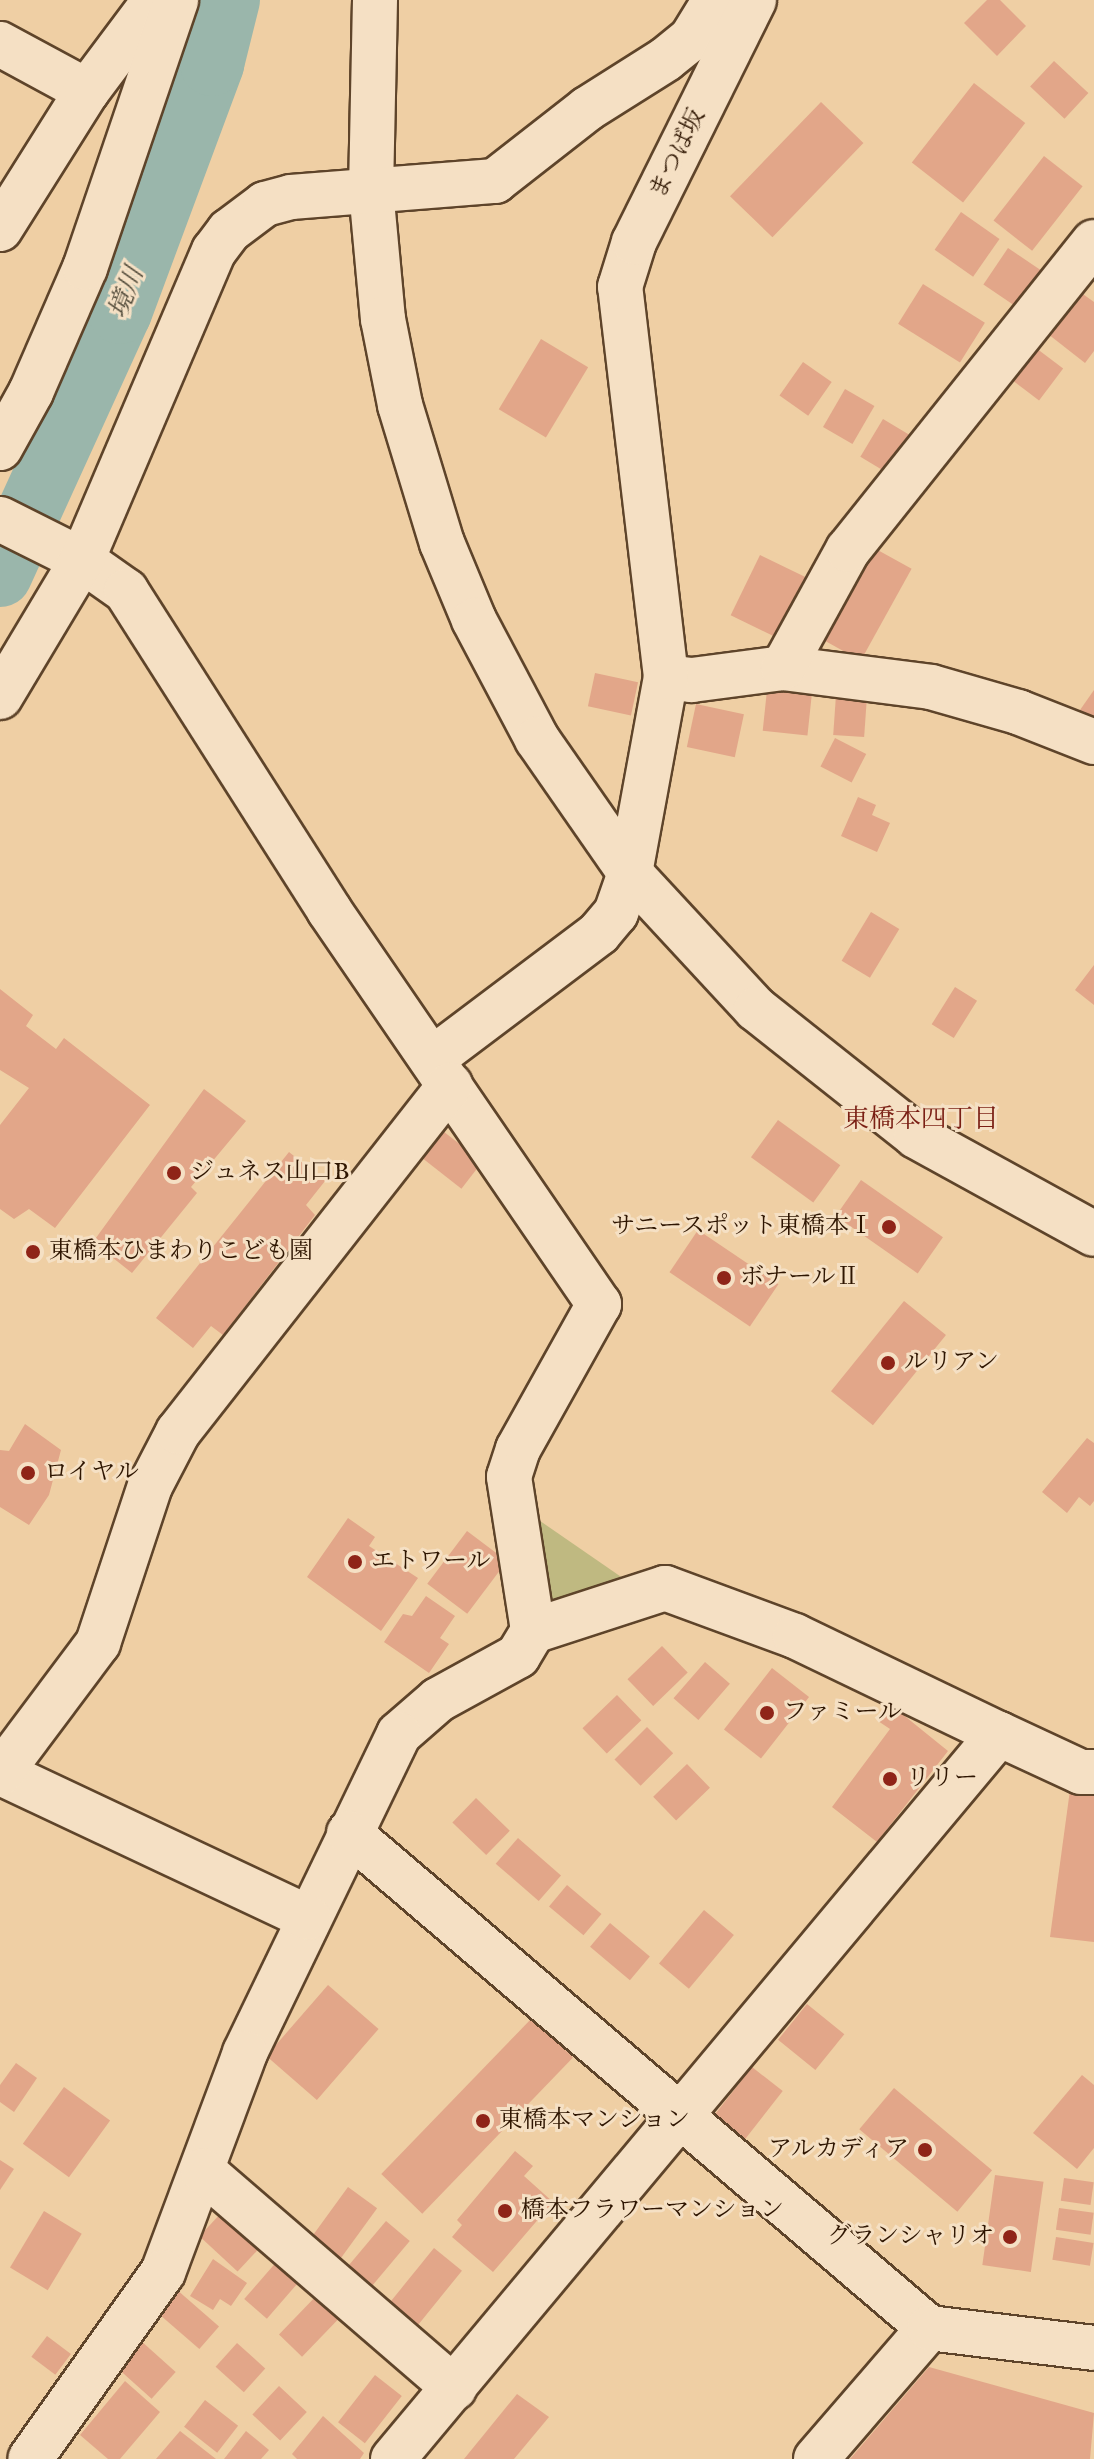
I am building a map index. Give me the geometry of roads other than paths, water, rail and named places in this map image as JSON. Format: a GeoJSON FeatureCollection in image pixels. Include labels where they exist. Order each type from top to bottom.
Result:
{"type":"FeatureCollection","features":[{"type":"Feature","properties":{"kind":"street"},"geometry":{"type":"LineString","coordinates":[[0,229],[87,91],[155,0]]}},
{"type":"Feature","properties":{"kind":"street"},"geometry":{"type":"LineString","coordinates":[[0,448],[31,392],[85,268],[176,0]]}},
{"type":"Feature","properties":{"kind":"street"},"geometry":{"type":"LineString","coordinates":[[375,0],[371,190],[383,319],[400,405],[442,543],[515,701],[567,787],[630,873],[704,959],[813,1059],[916,1136],[1094,1234]]}},
{"type":"Feature","properties":{"kind":"street"},"geometry":{"type":"LineString","coordinates":[[0,697],[74,556],[214,251],[229,231],[265,204],[291,197],[495,181],[587,109],[666,59],[691,39],[715,0]]}},
{"type":"Feature","properties":{"kind":"street","name":"まつば坂"},"geometry":{"type":"LineString","coordinates":[[0,1773],[98,1643],[150,1486],[178,1432],[441,1072],[599,933],[616,913],[630,873],[666,677],[620,313],[620,287],[634,242],[754,0]]}},
{"type":"Feature","properties":{"kind":"street"},"geometry":{"type":"LineString","coordinates":[[0,44],[87,91]]}},
{"type":"Feature","properties":{"kind":"street"},"geometry":{"type":"LineString","coordinates":[[783,668],[848,550],[1094,242]]}},
{"type":"Feature","properties":{"kind":"street"},"geometry":{"type":"LineString","coordinates":[[0,519],[74,556],[126,591],[329,910],[599,1304],[518,1449],[509,1477],[533,1631],[518,1656],[438,1700],[399,1734],[245,2053],[163,2272],[30,2459]]}},
{"type":"Feature","properties":{"kind":"street"},"geometry":{"type":"LineString","coordinates":[[666,677],[692,680],[783,668],[931,687],[1018,712],[1094,742]]}},
{"type":"Feature","properties":{"kind":"street"},"geometry":{"type":"LineString","coordinates":[[533,1631],[665,1588],[795,1636],[1081,1772],[1094,1772]]}},
{"type":"Feature","properties":{"kind":"street"},"geometry":{"type":"LineString","coordinates":[[393,2459],[683,2118],[999,1734]]}},
{"type":"Feature","properties":{"kind":"street"},"geometry":{"type":"LineString","coordinates":[[0,1773],[309,1918]]}},
{"type":"Feature","properties":{"kind":"street"},"geometry":{"type":"LineString","coordinates":[[349,1833],[929,2328],[1094,2348]]}},
{"type":"Feature","properties":{"kind":"street"},"geometry":{"type":"LineString","coordinates":[[203,2171],[454,2388]]}},
{"type":"Feature","properties":{"kind":"street"},"geometry":{"type":"LineString","coordinates":[[816,2459],[929,2328]]}},
{"type":"Feature","properties":{"kind":"waterway","name":"境川"},"geometry":{"type":"LineString","coordinates":[[0,575],[120,312],[212,64],[228,0]]}},
{"type":"Feature","properties":{"kind":"place","name":"ジュネス山口B"},"geometry":{"type":"Point","coordinates":[174,1173]}},
{"type":"Feature","properties":{"kind":"place","name":"サニースポット東橋本Ⅰ"},"geometry":{"type":"Point","coordinates":[889,1227]}},
{"type":"Feature","properties":{"kind":"place","name":"東橋本ひまわりこども園"},"geometry":{"type":"Point","coordinates":[33,1252]}},
{"type":"Feature","properties":{"kind":"place","name":"ボナールⅡ"},"geometry":{"type":"Point","coordinates":[724,1278]}},
{"type":"Feature","properties":{"kind":"place","name":"ルリアン"},"geometry":{"type":"Point","coordinates":[888,1363]}},
{"type":"Feature","properties":{"kind":"place","name":"ロイヤル"},"geometry":{"type":"Point","coordinates":[28,1473]}},
{"type":"Feature","properties":{"kind":"place","name":"エトワール"},"geometry":{"type":"Point","coordinates":[355,1562]}},
{"type":"Feature","properties":{"kind":"place","name":"ファミール"},"geometry":{"type":"Point","coordinates":[767,1713]}},
{"type":"Feature","properties":{"kind":"place","name":"リリー"},"geometry":{"type":"Point","coordinates":[890,1779]}},
{"type":"Feature","properties":{"kind":"place","name":"東橋本マンション"},"geometry":{"type":"Point","coordinates":[483,2121]}},
{"type":"Feature","properties":{"kind":"place","name":"アルカディア"},"geometry":{"type":"Point","coordinates":[925,2150]}},
{"type":"Feature","properties":{"kind":"place","name":"橋本フラワーマンション"},"geometry":{"type":"Point","coordinates":[505,2211]}},
{"type":"Feature","properties":{"kind":"place","name":"グランシャリオ"},"geometry":{"type":"Point","coordinates":[1010,2237]}},
{"type":"Feature","properties":{"kind":"district","name":"東橋本四丁目"},"geometry":{"type":"Point","coordinates":[921,1120]}}]}
